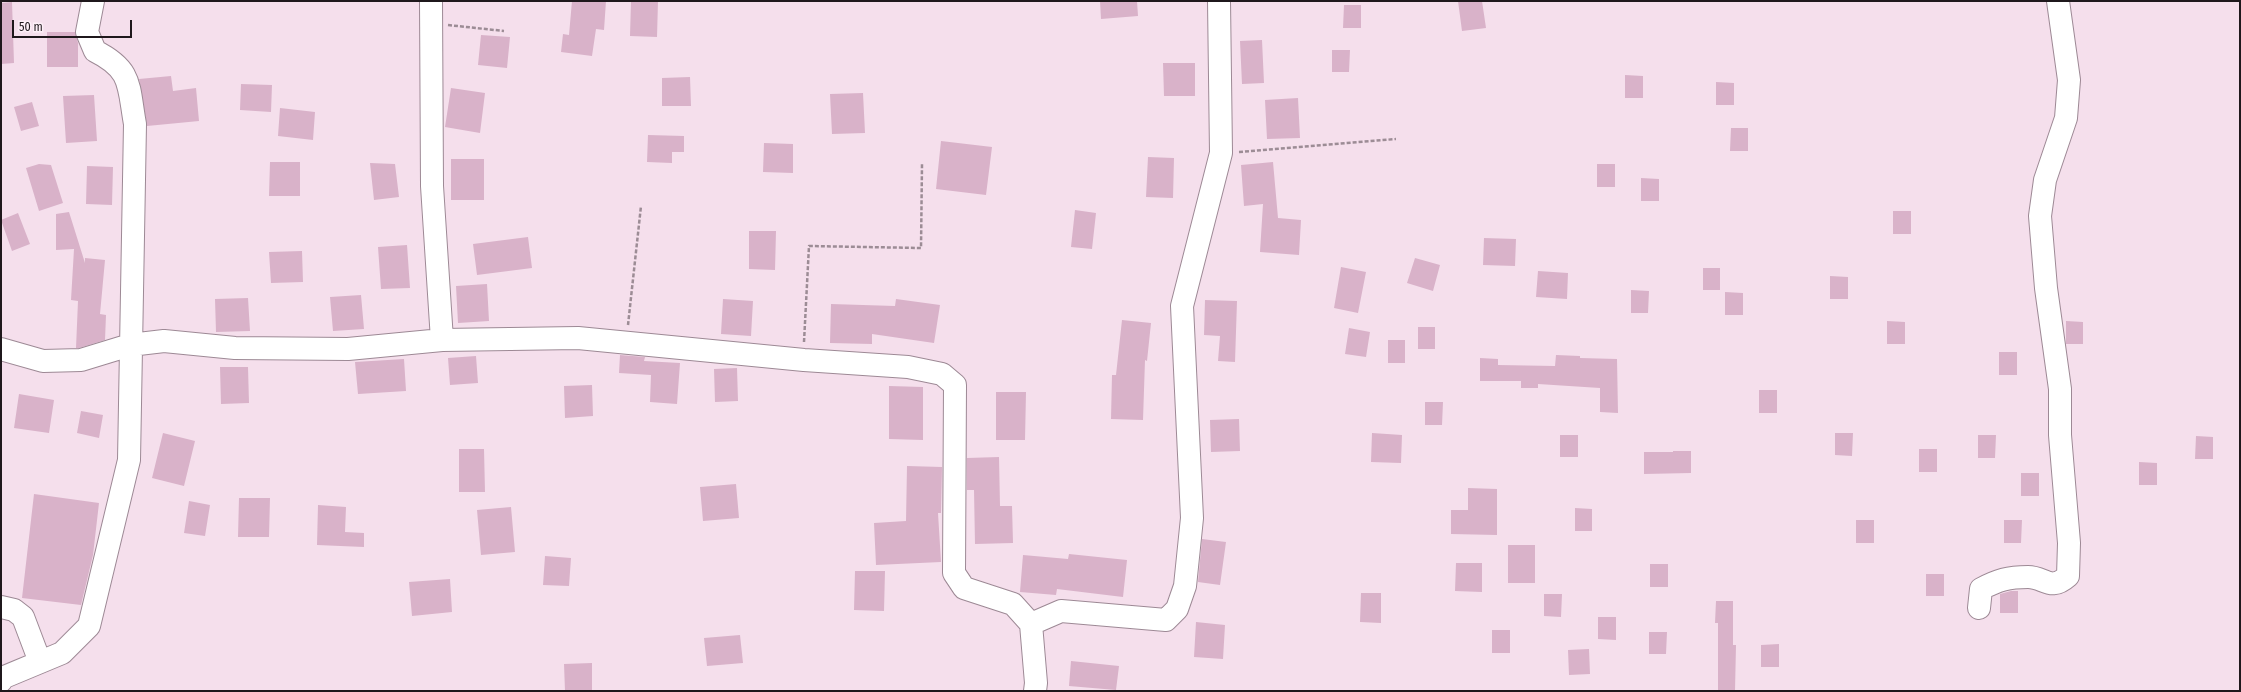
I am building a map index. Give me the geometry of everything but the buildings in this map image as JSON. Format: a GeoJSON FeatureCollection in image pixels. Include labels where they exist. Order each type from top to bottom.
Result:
{"type":"FeatureCollection","features":[{"type":"Feature","properties":{"kind":"street"},"geometry":{"type":"LineString","coordinates":[[1,680],[2,678],[62,653],[89,626],[129,460],[135,124],[127,78],[113,60],[95,51],[87,32],[93,1]]}},
{"type":"Feature","properties":{"kind":"street"},"geometry":{"type":"LineString","coordinates":[[431,1],[432,186],[442,340]]}},
{"type":"Feature","properties":{"kind":"street"},"geometry":{"type":"LineString","coordinates":[[1030,624],[1061,611],[1166,620],[1177,609],[1185,586],[1192,518],[1182,306],[1221,153],[1219,1]]}},
{"type":"Feature","properties":{"kind":"street"},"geometry":{"type":"LineString","coordinates":[[1979,608],[1981,589],[2003,578],[2030,576],[2048,583],[2060,583],[2068,576],[2069,543],[2060,435],[2060,389],[2046,288],[2040,216],[2045,180],[2066,118],[2069,80],[2058,1]]}},
{"type":"Feature","properties":{"kind":"street"},"geometry":{"type":"LineString","coordinates":[[1,349],[43,361],[81,360],[130,345],[164,341],[235,348],[348,349],[442,340],[578,338],[804,360],[908,367],[942,374],[955,385],[954,573],[964,588],[1013,604],[1030,624],[1036,683],[1035,691]]}},
{"type":"Feature","properties":{"kind":"street"},"geometry":{"type":"LineString","coordinates":[[1,607],[14,610],[23,617],[40,662]]}},
{"type":"Feature","properties":{"kind":"path"},"geometry":{"type":"LineString","coordinates":[[430,22],[504,31]]}},
{"type":"Feature","properties":{"kind":"path"},"geometry":{"type":"LineString","coordinates":[[1221,153],[1396,139]]}},
{"type":"Feature","properties":{"kind":"path"},"geometry":{"type":"LineString","coordinates":[[804,360],[808,246],[921,248],[922,164]]}},
{"type":"Feature","properties":{"kind":"path"},"geometry":{"type":"LineString","coordinates":[[626,343],[642,206]]}}]}
